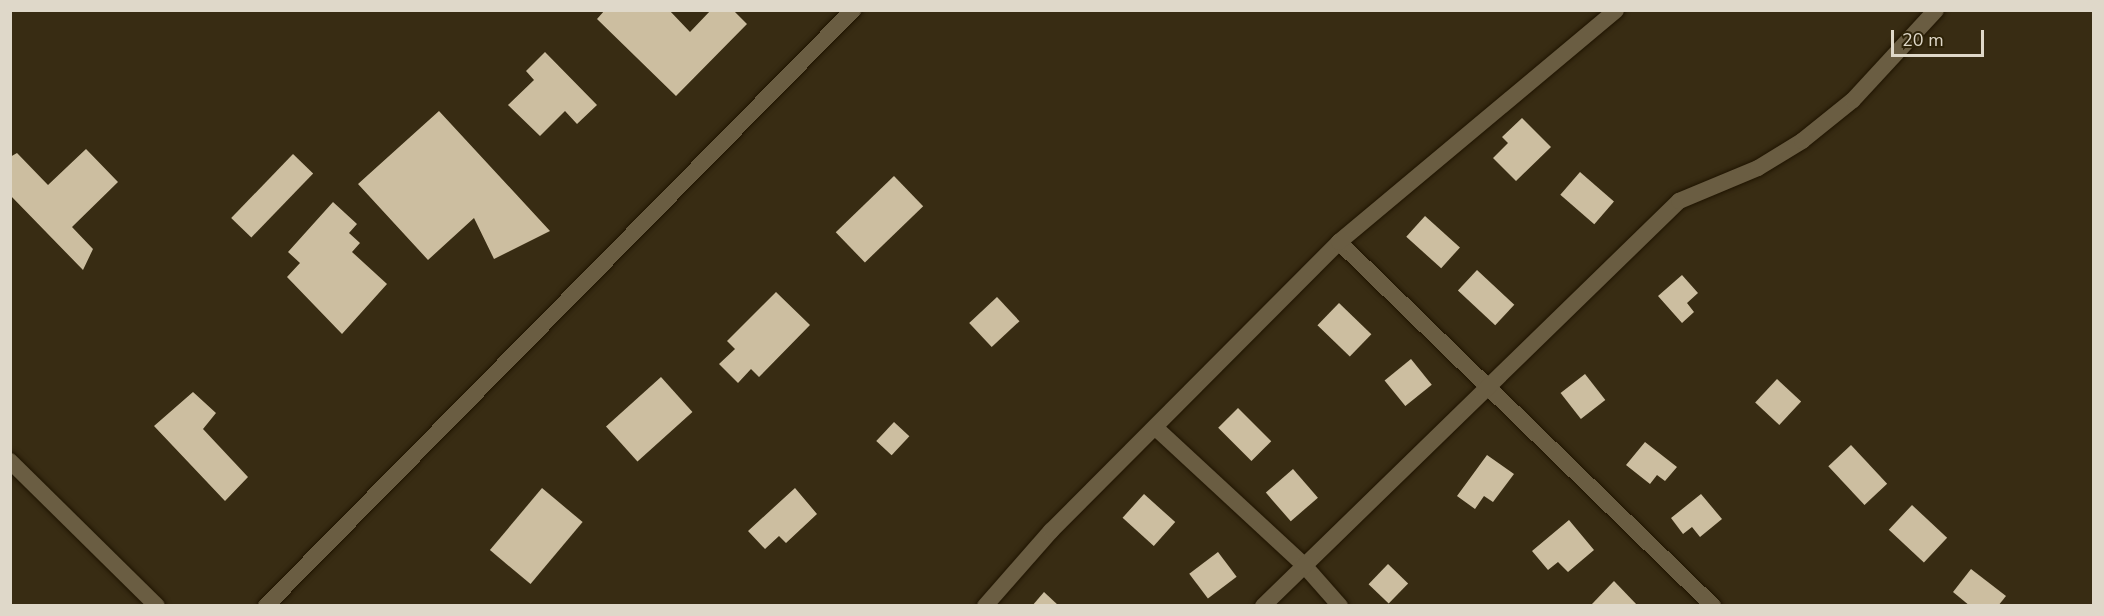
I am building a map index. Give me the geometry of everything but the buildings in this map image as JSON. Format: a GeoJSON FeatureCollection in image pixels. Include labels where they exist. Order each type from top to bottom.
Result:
{"type":"FeatureCollection","features":[{"type":"Feature","properties":{"kind":"street"},"geometry":{"type":"LineString","coordinates":[[266,606],[853,10]]}},
{"type":"Feature","properties":{"kind":"street"},"geometry":{"type":"LineString","coordinates":[[985,606],[1051,531],[1157,429],[1339,242],[1616,10]]}},
{"type":"Feature","properties":{"kind":"street"},"geometry":{"type":"LineString","coordinates":[[1263,606],[1487,383],[1679,201],[1758,168],[1802,141],[1853,100],[1936,10]]}},
{"type":"Feature","properties":{"kind":"street"},"geometry":{"type":"LineString","coordinates":[[1339,242],[1487,383],[1713,606]]}},
{"type":"Feature","properties":{"kind":"street"},"geometry":{"type":"LineString","coordinates":[[1157,429],[1303,564],[1340,606]]}},
{"type":"Feature","properties":{"kind":"street"},"geometry":{"type":"LineString","coordinates":[[10,461],[157,606]]}}]}
